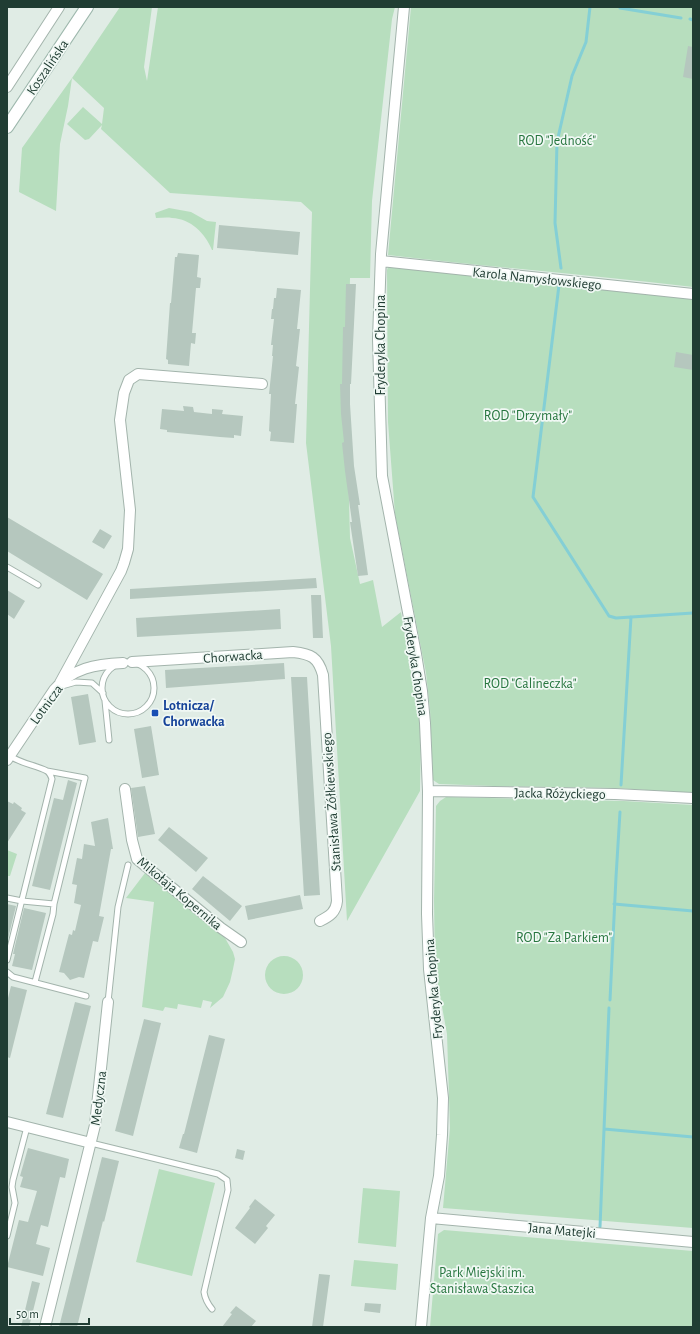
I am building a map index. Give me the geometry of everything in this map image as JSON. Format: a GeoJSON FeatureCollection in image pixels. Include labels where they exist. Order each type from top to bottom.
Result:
{"type":"FeatureCollection","features":[{"type":"Feature","properties":{"kind":"street"},"geometry":{"type":"LineString","coordinates":[[7,87],[59,7]]}},
{"type":"Feature","properties":{"kind":"street","name":"Koszalińska"},"geometry":{"type":"LineString","coordinates":[[7,127],[87,7]]}},
{"type":"Feature","properties":{"kind":"street","name":"Fryderyka Chopina"},"geometry":{"type":"LineString","coordinates":[[404,7],[381,261],[378,339],[382,476],[422,691],[425,723],[428,791],[427,914],[429,969],[443,1098],[439,1176],[431,1218],[421,1327]]}},
{"type":"Feature","properties":{"kind":"street","name":"Karola Namysłowskiego"},"geometry":{"type":"LineString","coordinates":[[381,261],[693,294]]}},
{"type":"Feature","properties":{"kind":"street"},"geometry":{"type":"LineString","coordinates":[[57,686],[121,571],[128,549],[130,510],[120,420],[124,393],[129,380],[138,374],[262,384]]}},
{"type":"Feature","properties":{"kind":"street","name":"Chorwacka"},"geometry":{"type":"LineString","coordinates":[[128,663],[293,652],[302,653],[315,659],[323,675]]}},
{"type":"Feature","properties":{"kind":"street","name":"Lotnicza"},"geometry":{"type":"LineString","coordinates":[[8,758],[57,686],[74,672],[95,665],[128,663]]}},
{"type":"Feature","properties":{"kind":"street","name":"Stanisława Żółkiewskiego"},"geometry":{"type":"LineString","coordinates":[[320,921],[329,917],[338,901],[323,675]]}},
{"type":"Feature","properties":{"kind":"street","name":"Mikołaja Kopernika"},"geometry":{"type":"LineString","coordinates":[[125,789],[132,840],[137,859],[216,924],[241,942]]}},
{"type":"Feature","properties":{"kind":"street","name":"Jacka Różyckiego"},"geometry":{"type":"LineString","coordinates":[[428,791],[615,794],[693,798]]}},
{"type":"Feature","properties":{"kind":"street","name":"Medyczna"},"geometry":{"type":"LineString","coordinates":[[45,1327],[95,1125],[108,1002]]}},
{"type":"Feature","properties":{"kind":"street"},"geometry":{"type":"LineString","coordinates":[[7,1122],[91,1143]]}},
{"type":"Feature","properties":{"kind":"street","name":"Jana Matejki"},"geometry":{"type":"LineString","coordinates":[[431,1218],[693,1242]]}},
{"type":"Feature","properties":{"kind":"lane"},"geometry":{"type":"LineString","coordinates":[[7,567],[38,585]]}},
{"type":"Feature","properties":{"kind":"lane"},"geometry":{"type":"LineString","coordinates":[[105,700],[116,712],[130,714],[141,711],[151,701],[154,690],[152,677],[143,667],[128,663],[115,666],[110,670],[104,679],[102,686],[109,740]]}},
{"type":"Feature","properties":{"kind":"lane"},"geometry":{"type":"LineString","coordinates":[[57,686],[83,682],[92,683],[103,693]]}},
{"type":"Feature","properties":{"kind":"lane"},"geometry":{"type":"LineString","coordinates":[[8,758],[47,771],[85,778],[54,904],[53,914],[35,982]]}},
{"type":"Feature","properties":{"kind":"lane"},"geometry":{"type":"LineString","coordinates":[[7,960],[52,785],[51,776],[47,771]]}},
{"type":"Feature","properties":{"kind":"lane","name":"Medyczna"},"geometry":{"type":"LineString","coordinates":[[108,1002],[118,908],[128,865]]}},
{"type":"Feature","properties":{"kind":"lane"},"geometry":{"type":"LineString","coordinates":[[7,898],[22,902],[54,904]]}},
{"type":"Feature","properties":{"kind":"lane"},"geometry":{"type":"LineString","coordinates":[[7,972],[13,976],[86,996]]}},
{"type":"Feature","properties":{"kind":"lane"},"geometry":{"type":"LineString","coordinates":[[7,1236],[15,1203],[12,1187],[13,1180],[27,1127]]}},
{"type":"Feature","properties":{"kind":"lane"},"geometry":{"type":"LineString","coordinates":[[91,1143],[218,1174],[227,1180],[228,1190],[204,1292],[204,1298],[212,1309]]}},
{"type":"Feature","properties":{"kind":"green space"},"geometry":{"type":"Polygon","coordinates":[[[120,7],[152,7],[144,67],[147,81],[158,7],[395,7],[392,19],[372,201],[370,278],[350,278],[347,427],[350,538],[360,584],[373,580],[382,627],[401,612],[421,732],[420,791],[347,921],[331,646],[306,443],[312,212],[301,202],[170,193],[101,129],[102,125],[89,139],[85,140],[67,124],[83,107],[102,124],[104,108],[72,78],[120,7]]]}},
{"type":"Feature","properties":{"kind":"green space","name":"ROD \"Jedność\""},"geometry":{"type":"Polygon","coordinates":[[[411,7],[693,7],[693,287],[388,255],[411,7]]]}},
{"type":"Feature","properties":{"kind":"green space"},"geometry":{"type":"Polygon","coordinates":[[[72,78],[60,144],[56,211],[19,192],[22,148],[72,78]]]}},
{"type":"Feature","properties":{"kind":"green space"},"geometry":{"type":"Polygon","coordinates":[[[169,208],[191,212],[207,221],[216,222],[213,250],[201,233],[191,224],[179,219],[156,218],[155,213],[169,208]]]}},
{"type":"Feature","properties":{"kind":"green space","name":"ROD \"Drzymały\""},"geometry":{"type":"Polygon","coordinates":[[[392,265],[693,298],[693,793],[616,788],[439,784],[433,780],[430,709],[426,673],[395,514],[388,422],[387,270],[388,267],[392,265]]]}},
{"type":"Feature","properties":{"kind":"green space","name":"ROD \"Za Parkiem\""},"geometry":{"type":"Polygon","coordinates":[[[446,797],[624,801],[693,805],[693,1228],[443,1208],[450,1128],[447,1034],[435,968],[434,901],[436,806],[446,797]]]}},
{"type":"Feature","properties":{"kind":"green space"},"geometry":{"type":"Polygon","coordinates":[[[7,850],[17,854],[10,876],[7,876],[7,850]]]}},
{"type":"Feature","properties":{"kind":"green space"},"geometry":{"type":"Polygon","coordinates":[[[145,873],[225,938],[233,952],[235,959],[230,982],[223,997],[210,1008],[212,1002],[203,1000],[201,1008],[178,1004],[177,1009],[165,1007],[163,1011],[142,1007],[154,902],[126,898],[145,873]]]}},
{"type":"Feature","properties":{"kind":"green space"},"geometry":{"type":"Polygon","coordinates":[[[280,956],[288,956],[295,959],[300,964],[303,975],[300,986],[295,991],[288,994],[280,994],[273,991],[268,986],[265,979],[265,971],[268,964],[273,959],[280,956]]]}},
{"type":"Feature","properties":{"kind":"green space"},"geometry":{"type":"Polygon","coordinates":[[[159,1169],[215,1183],[192,1276],[136,1262],[159,1169]]]}},
{"type":"Feature","properties":{"kind":"green space"},"geometry":{"type":"Polygon","coordinates":[[[363,1188],[400,1191],[396,1247],[358,1243],[363,1188]]]}},
{"type":"Feature","properties":{"kind":"green space","name":"Park Miejski im. Stanisława Staszica"},"geometry":{"type":"Polygon","coordinates":[[[444,1230],[693,1251],[693,1327],[430,1327],[438,1234],[444,1230]]]}},
{"type":"Feature","properties":{"kind":"green space"},"geometry":{"type":"Polygon","coordinates":[[[354,1260],[398,1264],[396,1290],[351,1286],[354,1260]]]}},
{"type":"Feature","properties":{"kind":"building"},"geometry":{"type":"Polygon","coordinates":[[[688,46],[693,47],[693,79],[683,77],[688,46]]]}},
{"type":"Feature","properties":{"kind":"building"},"geometry":{"type":"Polygon","coordinates":[[[219,225],[300,232],[298,255],[217,248],[219,225]]]}},
{"type":"Feature","properties":{"kind":"building"},"geometry":{"type":"Polygon","coordinates":[[[178,253],[199,255],[197,277],[201,278],[200,288],[196,288],[192,333],[196,333],[195,344],[191,343],[189,366],[168,364],[168,360],[166,359],[175,257],[177,257],[178,253]]]}},
{"type":"Feature","properties":{"kind":"building"},"geometry":{"type":"Polygon","coordinates":[[[346,284],[356,284],[350,404],[354,466],[360,505],[358,505],[368,575],[358,576],[350,522],[352,522],[342,443],[344,442],[340,384],[342,384],[343,327],[345,327],[346,284]]]}},
{"type":"Feature","properties":{"kind":"building"},"geometry":{"type":"Polygon","coordinates":[[[277,288],[301,290],[297,329],[300,329],[296,366],[299,367],[295,404],[297,404],[294,443],[270,441],[271,432],[269,431],[271,394],[269,394],[273,356],[273,345],[271,345],[274,319],[271,319],[277,288]]]}},
{"type":"Feature","properties":{"kind":"building"},"geometry":{"type":"Polygon","coordinates":[[[676,352],[693,355],[693,370],[674,367],[676,352]]]}},
{"type":"Feature","properties":{"kind":"building"},"geometry":{"type":"Polygon","coordinates":[[[183,406],[193,407],[194,412],[212,414],[212,409],[223,410],[222,414],[243,416],[241,436],[234,435],[234,438],[220,437],[167,432],[167,430],[160,429],[162,409],[184,411],[183,406]]]}},
{"type":"Feature","properties":{"kind":"building"},"geometry":{"type":"Polygon","coordinates":[[[7,517],[103,574],[87,600],[7,551],[7,517]]]}},
{"type":"Feature","properties":{"kind":"building"},"geometry":{"type":"Polygon","coordinates":[[[100,529],[112,536],[104,549],[92,542],[100,529]]]}},
{"type":"Feature","properties":{"kind":"building"},"geometry":{"type":"Polygon","coordinates":[[[316,578],[317,588],[130,599],[130,589],[316,578]]]}},
{"type":"Feature","properties":{"kind":"building"},"geometry":{"type":"Polygon","coordinates":[[[7,590],[25,601],[14,619],[7,614],[7,590]]]}},
{"type":"Feature","properties":{"kind":"building"},"geometry":{"type":"Polygon","coordinates":[[[311,595],[321,595],[323,638],[313,638],[311,595]]]}},
{"type":"Feature","properties":{"kind":"building"},"geometry":{"type":"Polygon","coordinates":[[[280,609],[281,629],[137,637],[136,618],[280,609]]]}},
{"type":"Feature","properties":{"kind":"building"},"geometry":{"type":"Polygon","coordinates":[[[284,663],[285,679],[166,688],[165,670],[284,663]]]}},
{"type":"Feature","properties":{"kind":"building"},"geometry":{"type":"Polygon","coordinates":[[[291,677],[307,677],[320,895],[304,896],[291,677]]]}},
{"type":"Feature","properties":{"kind":"building"},"geometry":{"type":"Polygon","coordinates":[[[88,694],[96,742],[79,745],[71,697],[88,694]]]}},
{"type":"Feature","properties":{"kind":"building"},"geometry":{"type":"Polygon","coordinates":[[[151,726],[159,775],[142,778],[134,729],[151,726]]]}},
{"type":"Feature","properties":{"kind":"building"},"geometry":{"type":"Polygon","coordinates":[[[68,780],[77,783],[50,890],[32,886],[54,798],[63,800],[68,780]]]}},
{"type":"Feature","properties":{"kind":"building"},"geometry":{"type":"Polygon","coordinates":[[[145,786],[155,834],[138,837],[131,788],[145,786]]]}},
{"type":"Feature","properties":{"kind":"building"},"geometry":{"type":"Polygon","coordinates":[[[7,801],[13,804],[14,802],[26,813],[7,843],[7,801]]]}},
{"type":"Feature","properties":{"kind":"building"},"geometry":{"type":"Polygon","coordinates":[[[108,818],[113,849],[111,849],[99,916],[104,917],[98,942],[93,941],[84,978],[79,977],[70,980],[64,973],[59,972],[69,934],[72,935],[73,930],[75,931],[81,905],[74,903],[77,885],[72,884],[77,858],[82,859],[84,844],[95,846],[91,822],[108,818]]]}},
{"type":"Feature","properties":{"kind":"building"},"geometry":{"type":"Polygon","coordinates":[[[169,827],[208,858],[196,872],[158,840],[169,827]]]}},
{"type":"Feature","properties":{"kind":"building"},"geometry":{"type":"Polygon","coordinates":[[[203,876],[242,906],[230,921],[192,889],[203,876]]]}},
{"type":"Feature","properties":{"kind":"building"},"geometry":{"type":"Polygon","coordinates":[[[300,895],[303,909],[248,920],[245,906],[300,895]]]}},
{"type":"Feature","properties":{"kind":"building"},"geometry":{"type":"Polygon","coordinates":[[[7,904],[16,906],[7,943],[7,904]]]}},
{"type":"Feature","properties":{"kind":"building"},"geometry":{"type":"Polygon","coordinates":[[[24,908],[46,913],[32,970],[12,966],[15,954],[13,954],[24,908]]]}},
{"type":"Feature","properties":{"kind":"building"},"geometry":{"type":"Polygon","coordinates":[[[11,986],[27,990],[10,1058],[7,1057],[7,1002],[11,986]]]}},
{"type":"Feature","properties":{"kind":"building"},"geometry":{"type":"Polygon","coordinates":[[[75,1002],[91,1006],[63,1118],[46,1114],[75,1002]]]}},
{"type":"Feature","properties":{"kind":"building"},"geometry":{"type":"Polygon","coordinates":[[[144,1019],[161,1023],[133,1136],[115,1131],[144,1019]]]}},
{"type":"Feature","properties":{"kind":"building"},"geometry":{"type":"Polygon","coordinates":[[[209,1035],[225,1039],[197,1153],[179,1148],[184,1134],[209,1035]]]}},
{"type":"Feature","properties":{"kind":"building"},"geometry":{"type":"Polygon","coordinates":[[[28,1148],[69,1159],[65,1178],[60,1177],[48,1227],[41,1225],[36,1244],[50,1248],[43,1276],[7,1267],[19,1220],[28,1222],[37,1191],[20,1187],[23,1177],[20,1176],[28,1148]]]}},
{"type":"Feature","properties":{"kind":"building"},"geometry":{"type":"Polygon","coordinates":[[[237,1149],[245,1151],[243,1160],[235,1158],[237,1149]]]}},
{"type":"Feature","properties":{"kind":"building"},"geometry":{"type":"Polygon","coordinates":[[[102,1157],[119,1161],[104,1222],[103,1221],[77,1327],[59,1327],[102,1157]]]}},
{"type":"Feature","properties":{"kind":"building"},"geometry":{"type":"Polygon","coordinates":[[[255,1199],[275,1215],[266,1226],[268,1228],[255,1244],[235,1228],[255,1199]]]}},
{"type":"Feature","properties":{"kind":"building"},"geometry":{"type":"Polygon","coordinates":[[[319,1274],[330,1275],[323,1327],[312,1327],[319,1274]]]}},
{"type":"Feature","properties":{"kind":"building"},"geometry":{"type":"Polygon","coordinates":[[[32,1281],[40,1283],[29,1327],[21,1327],[32,1281]]]}},
{"type":"Feature","properties":{"kind":"building"},"geometry":{"type":"Polygon","coordinates":[[[365,1303],[381,1304],[380,1313],[364,1311],[365,1303]]]}},
{"type":"Feature","properties":{"kind":"building"},"geometry":{"type":"Polygon","coordinates":[[[236,1306],[256,1321],[251,1327],[222,1327],[236,1306]]]}},
{"type":"Feature","properties":{"kind":"waterway"},"geometry":{"type":"LineString","coordinates":[[561,268],[555,223],[557,142],[572,76],[586,42],[590,7]]}},
{"type":"Feature","properties":{"kind":"waterway"},"geometry":{"type":"LineString","coordinates":[[620,8],[681,18]]}},
{"type":"Feature","properties":{"kind":"waterway"},"geometry":{"type":"LineString","coordinates":[[559,285],[533,497],[609,616],[616,618],[693,613]]}},
{"type":"Feature","properties":{"kind":"waterway"},"geometry":{"type":"LineString","coordinates":[[621,785],[631,617]]}},
{"type":"Feature","properties":{"kind":"waterway"},"geometry":{"type":"LineString","coordinates":[[610,1000],[620,812]]}},
{"type":"Feature","properties":{"kind":"waterway"},"geometry":{"type":"LineString","coordinates":[[614,904],[693,911]]}},
{"type":"Feature","properties":{"kind":"waterway"},"geometry":{"type":"LineString","coordinates":[[600,1227],[609,1008]]}},
{"type":"Feature","properties":{"kind":"waterway"},"geometry":{"type":"LineString","coordinates":[[604,1129],[693,1137]]}},
{"type":"Feature","properties":{"kind":"place","name":"Lotnicza/ Chorwacka"},"geometry":{"type":"Point","coordinates":[155,713]}},
{"type":"Feature","properties":{"kind":"park label","name":"ROD \"Calineczka\""},"geometry":{"type":"Point","coordinates":[530,683]}}]}
